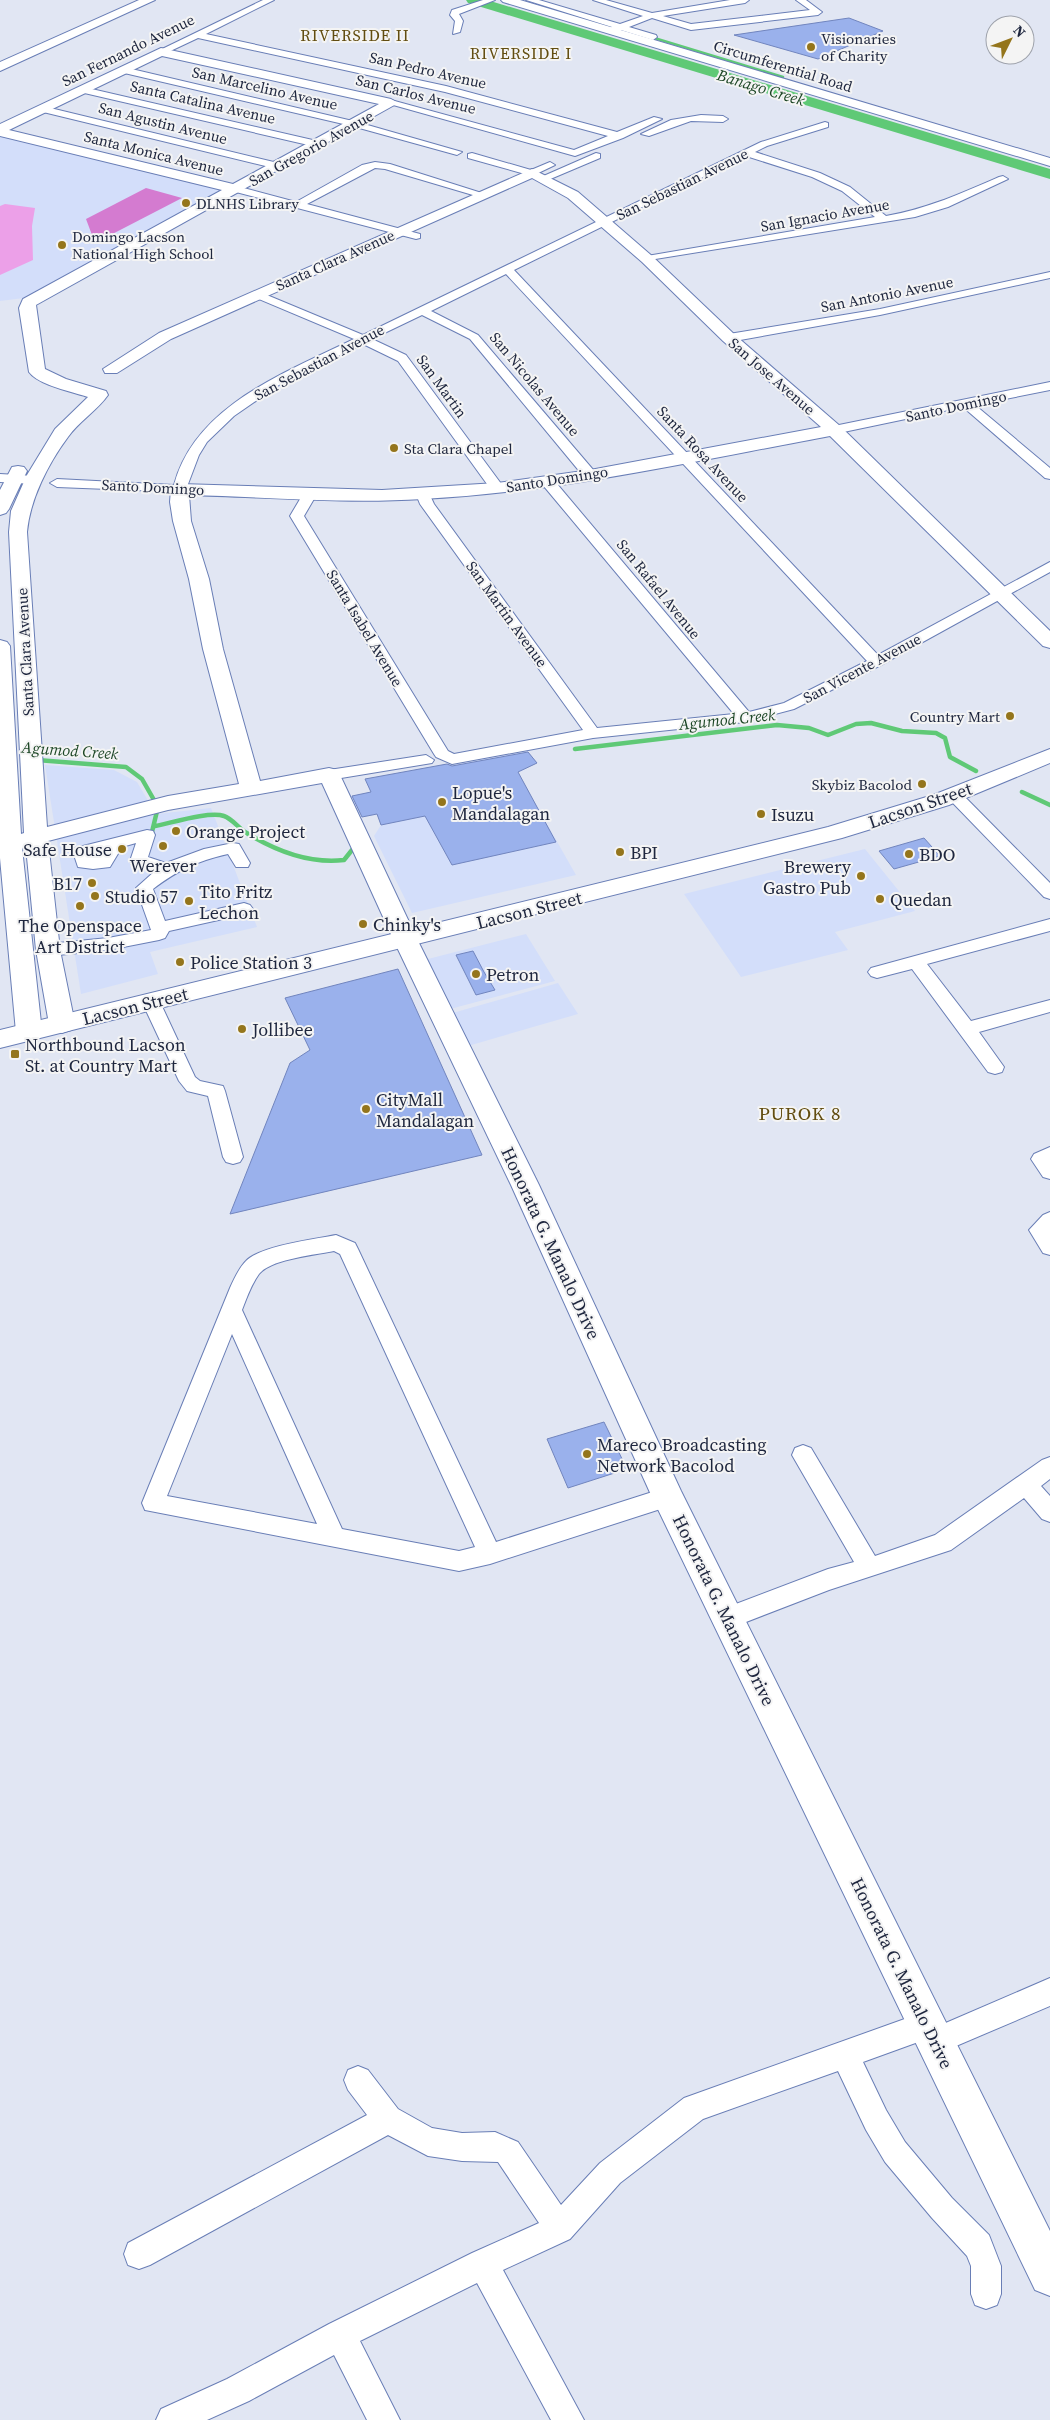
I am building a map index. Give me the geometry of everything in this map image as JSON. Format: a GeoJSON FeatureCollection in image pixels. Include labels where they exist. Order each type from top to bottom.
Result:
{"type":"FeatureCollection","features":[{"type":"Feature","properties":{"kind":"street"},"geometry":{"type":"LineString","coordinates":[[0,61],[135,0]]}},
{"type":"Feature","properties":{"kind":"street"},"geometry":{"type":"LineString","coordinates":[[0,67],[150,0]]}},
{"type":"Feature","properties":{"kind":"street","name":"San Fernando Avenue"},"geometry":{"type":"LineString","coordinates":[[0,131],[270,0]]}},
{"type":"Feature","properties":{"kind":"street","name":"Circumferential Road"},"geometry":{"type":"LineString","coordinates":[[506,0],[561,12],[1050,162]]}},
{"type":"Feature","properties":{"kind":"street"},"geometry":{"type":"LineString","coordinates":[[530,0],[561,12]]}},
{"type":"Feature","properties":{"kind":"street"},"geometry":{"type":"LineString","coordinates":[[597,0],[696,27],[818,12],[802,2],[777,7]]}},
{"type":"Feature","properties":{"kind":"street"},"geometry":{"type":"LineString","coordinates":[[630,10],[639,5],[633,0]]}},
{"type":"Feature","properties":{"kind":"street"},"geometry":{"type":"LineString","coordinates":[[617,29],[673,9],[745,0]]}},
{"type":"Feature","properties":{"kind":"street"},"geometry":{"type":"LineString","coordinates":[[456,32],[460,21],[454,13],[486,2]]}},
{"type":"Feature","properties":{"kind":"street"},"geometry":{"type":"LineString","coordinates":[[673,9],[698,16],[731,12]]}},
{"type":"Feature","properties":{"kind":"street"},"geometry":{"type":"LineString","coordinates":[[617,29],[653,37]]}},
{"type":"Feature","properties":{"kind":"street","name":"San Pedro Avenue"},"geometry":{"type":"LineString","coordinates":[[198,35],[425,84],[620,136]]}},
{"type":"Feature","properties":{"kind":"street","name":"San Carlos Avenue"},"geometry":{"type":"LineString","coordinates":[[161,52],[391,103],[575,153],[620,136],[657,119]]}},
{"type":"Feature","properties":{"kind":"street","name":"San Marcelino Avenue"},"geometry":{"type":"LineString","coordinates":[[123,70],[354,124],[457,152]]}},
{"type":"Feature","properties":{"kind":"street","name":"San Gregorio Avenue"},"geometry":{"type":"LineString","coordinates":[[91,392],[50,380],[37,372],[30,334],[29,302],[425,84]]}},
{"type":"Feature","properties":{"kind":"street","name":"Santa Catalina Avenue"},"geometry":{"type":"LineString","coordinates":[[83,90],[317,144]]}},
{"type":"Feature","properties":{"kind":"street","name":"San Agustin Avenue"},"geometry":{"type":"LineString","coordinates":[[42,109],[278,166]]}},
{"type":"Feature","properties":{"kind":"street","name":"Santa Clara Avenue"},"geometry":{"type":"LineString","coordinates":[[230,318],[266,297],[401,231],[483,195],[538,176],[680,118],[704,116],[723,119]]}},
{"type":"Feature","properties":{"kind":"street","name":"San Sebastian Avenue"},"geometry":{"type":"LineString","coordinates":[[250,789],[213,649],[199,580],[182,521],[179,502],[182,476],[190,458],[213,428],[240,404],[286,376],[361,338],[774,140],[824,125]]}},
{"type":"Feature","properties":{"kind":"street","name":"Santa Monica Avenue"},"geometry":{"type":"LineString","coordinates":[[0,131],[236,189],[416,236]]}},
{"type":"Feature","properties":{"kind":"street"},"geometry":{"type":"LineString","coordinates":[[746,153],[816,175],[846,190],[885,220]]}},
{"type":"Feature","properties":{"kind":"street"},"geometry":{"type":"LineString","coordinates":[[472,156],[538,176]]}},
{"type":"Feature","properties":{"kind":"street","name":"Santa Clara Avenue"},"geometry":{"type":"LineString","coordinates":[[111,369],[165,336],[416,236],[538,176],[564,159]]}},
{"type":"Feature","properties":{"kind":"street"},"geometry":{"type":"LineString","coordinates":[[298,205],[375,165],[386,166],[483,195]]}},
{"type":"Feature","properties":{"kind":"street","name":"San Jose Avenue"},"geometry":{"type":"LineString","coordinates":[[538,176],[573,195],[647,259],[729,338],[834,430],[1050,642]]}},
{"type":"Feature","properties":{"kind":"street","name":"San Ignacio Avenue"},"geometry":{"type":"LineString","coordinates":[[647,259],[885,220],[929,210],[1003,179]]}},
{"type":"Feature","properties":{"kind":"street","name":"Santa Rosa Avenue"},"geometry":{"type":"LineString","coordinates":[[507,269],[876,662]]}},
{"type":"Feature","properties":{"kind":"street","name":"San Antonio Avenue"},"geometry":{"type":"LineString","coordinates":[[729,338],[880,312],[1050,275]]}},
{"type":"Feature","properties":{"kind":"street","name":"San Martin"},"geometry":{"type":"LineString","coordinates":[[266,297],[402,358],[497,488]]}},
{"type":"Feature","properties":{"kind":"street","name":"San Nicolas Avenue"},"geometry":{"type":"LineString","coordinates":[[421,310],[474,337],[590,474]]}},
{"type":"Feature","properties":{"kind":"street","name":"Santo Domingo"},"geometry":{"type":"LineString","coordinates":[[57,482],[180,489],[423,494],[497,488],[684,458],[967,404],[1050,386]]}},
{"type":"Feature","properties":{"kind":"street"},"geometry":{"type":"LineString","coordinates":[[42,431],[91,392]]}},
{"type":"Feature","properties":{"kind":"street","name":"Santa Clara Avenue"},"geometry":{"type":"LineString","coordinates":[[62,1024],[48,950],[36,837],[18,532],[20,511],[34,480],[61,433],[91,392]]}},
{"type":"Feature","properties":{"kind":"street"},"geometry":{"type":"LineString","coordinates":[[967,404],[1050,475]]}},
{"type":"Feature","properties":{"kind":"street"},"geometry":{"type":"LineString","coordinates":[[0,509],[7,478],[25,460]]}},
{"type":"Feature","properties":{"kind":"street"},"geometry":{"type":"LineString","coordinates":[[7,478],[34,480]]}},
{"type":"Feature","properties":{"kind":"street","name":"San Rafael Avenue"},"geometry":{"type":"LineString","coordinates":[[547,481],[745,717]]}},
{"type":"Feature","properties":{"kind":"street","name":"Santa Isabel Avenue"},"geometry":{"type":"LineString","coordinates":[[311,492],[297,516],[442,754],[452,759]]}},
{"type":"Feature","properties":{"kind":"street","name":"San Martin Avenue"},"geometry":{"type":"LineString","coordinates":[[423,494],[427,504],[592,733]]}},
{"type":"Feature","properties":{"kind":"street","name":"San Vicente Avenue"},"geometry":{"type":"LineString","coordinates":[[452,759],[592,733],[745,717],[789,706],[876,662],[1050,566]]}},
{"type":"Feature","properties":{"kind":"street","name":"Santa Clara Avenue"},"geometry":{"type":"LineString","coordinates":[[0,646],[8,791],[5,845],[29,1032]]}},
{"type":"Feature","properties":{"kind":"street","name":"Lacson Street"},"geometry":{"type":"LineString","coordinates":[[0,1039],[406,941],[834,834],[954,795],[1050,755]]}},
{"type":"Feature","properties":{"kind":"street"},"geometry":{"type":"LineString","coordinates":[[5,845],[168,803],[426,760]]}},
{"type":"Feature","properties":{"kind":"street","name":"Honorata G. Manalo Drive"},"geometry":{"type":"LineString","coordinates":[[329,775],[406,941],[525,1185],[668,1497],[1050,2275]]}},
{"type":"Feature","properties":{"kind":"street"},"geometry":{"type":"LineString","coordinates":[[954,795],[1044,877],[1050,893]]}},
{"type":"Feature","properties":{"kind":"street"},"geometry":{"type":"LineString","coordinates":[[83,860],[93,864],[104,863],[116,843],[147,835],[138,861],[172,867]]}},
{"type":"Feature","properties":{"kind":"street"},"geometry":{"type":"LineString","coordinates":[[48,950],[141,939],[159,934],[161,932],[144,888],[172,867],[204,854],[233,848],[242,863]]}},
{"type":"Feature","properties":{"kind":"street"},"geometry":{"type":"LineString","coordinates":[[159,928],[244,909]]}},
{"type":"Feature","properties":{"kind":"street"},"geometry":{"type":"LineString","coordinates":[[877,972],[1050,925]]}},
{"type":"Feature","properties":{"kind":"street"},"geometry":{"type":"LineString","coordinates":[[916,962],[996,1067]]}},
{"type":"Feature","properties":{"kind":"street"},"geometry":{"type":"LineString","coordinates":[[151,1002],[188,1081],[194,1086],[216,1091],[233,1157]]}},
{"type":"Feature","properties":{"kind":"street"},"geometry":{"type":"LineString","coordinates":[[966,1029],[1050,1006]]}},
{"type":"Feature","properties":{"kind":"street"},"geometry":{"type":"LineString","coordinates":[[1050,1154],[1042,1157],[1041,1161],[1050,1172]]}},
{"type":"Feature","properties":{"kind":"street"},"geometry":{"type":"LineString","coordinates":[[1050,1220],[1039,1230],[1050,1247]]}},
{"type":"Feature","properties":{"kind":"street"},"geometry":{"type":"LineString","coordinates":[[490,1554],[346,1246],[336,1242],[285,1253],[261,1261],[246,1276],[153,1503],[459,1561],[490,1554],[668,1497]]}},
{"type":"Feature","properties":{"kind":"street"},"geometry":{"type":"LineString","coordinates":[[232,1311],[335,1538]]}},
{"type":"Feature","properties":{"kind":"street"},"geometry":{"type":"LineString","coordinates":[[803,1455],[870,1568]]}},
{"type":"Feature","properties":{"kind":"street"},"geometry":{"type":"LineString","coordinates":[[728,1618],[828,1580],[870,1568],[943,1542],[1050,1467]]}},
{"type":"Feature","properties":{"kind":"street"},"geometry":{"type":"LineString","coordinates":[[1026,1485],[1050,1512]]}},
{"type":"Feature","properties":{"kind":"street"},"geometry":{"type":"LineString","coordinates":[[172,2420],[238,2390],[340,2335],[560,2228],[610,2173],[694,2108],[846,2056],[931,2033],[1050,1992]]}},
{"type":"Feature","properties":{"kind":"street"},"geometry":{"type":"LineString","coordinates":[[846,2056],[876,2120],[895,2152],[942,2208],[978,2246],[986,2266],[986,2294]]}},
{"type":"Feature","properties":{"kind":"street"},"geometry":{"type":"LineString","coordinates":[[358,2080],[388,2119],[428,2142],[462,2147],[502,2148],[508,2152],[560,2228]]}},
{"type":"Feature","properties":{"kind":"street"},"geometry":{"type":"LineString","coordinates":[[139,2254],[388,2119]]}},
{"type":"Feature","properties":{"kind":"street"},"geometry":{"type":"LineString","coordinates":[[483,2264],[568,2420]]}},
{"type":"Feature","properties":{"kind":"street"},"geometry":{"type":"LineString","coordinates":[[340,2335],[384,2420]]}},
{"type":"Feature","properties":{"kind":"shaded area","name":"Domingo Lacson National High School"},"geometry":{"type":"Polygon","coordinates":[[[0,136],[225,191],[24,298],[0,301],[0,136]]]}},
{"type":"Feature","properties":{"kind":"shaded area"},"geometry":{"type":"Polygon","coordinates":[[[146,188],[182,198],[95,243],[86,219],[146,188]]]}},
{"type":"Feature","properties":{"kind":"shaded area"},"geometry":{"type":"Polygon","coordinates":[[[5,204],[35,208],[32,226],[33,260],[0,275],[0,206],[5,204]]]}},
{"type":"Feature","properties":{"kind":"shaded area"},"geometry":{"type":"Polygon","coordinates":[[[527,750],[537,763],[518,773],[576,875],[412,913],[374,836],[381,825],[377,815],[357,818],[348,797],[370,792],[365,779],[527,750]]]}},
{"type":"Feature","properties":{"kind":"shaded area"},"geometry":{"type":"Polygon","coordinates":[[[45,765],[114,770],[137,782],[156,814],[211,808],[257,927],[150,952],[158,974],[81,994],[45,765]]]}},
{"type":"Feature","properties":{"kind":"shaded area"},"geometry":{"type":"Polygon","coordinates":[[[865,849],[915,911],[835,932],[848,950],[741,977],[684,894],[865,849]]]}},
{"type":"Feature","properties":{"kind":"shaded area"},"geometry":{"type":"Polygon","coordinates":[[[526,934],[555,981],[450,1009],[424,960],[526,934]]]}},
{"type":"Feature","properties":{"kind":"shaded area"},"geometry":{"type":"Polygon","coordinates":[[[558,983],[578,1014],[468,1046],[449,1014],[558,983]]]}},
{"type":"Feature","properties":{"kind":"building","name":"Visionaries of Charity"},"geometry":{"type":"Polygon","coordinates":[[[849,18],[883,31],[818,59],[734,35],[849,18]]]}},
{"type":"Feature","properties":{"kind":"building","name":"Lopue's Mandalagan"},"geometry":{"type":"Polygon","coordinates":[[[528,752],[537,763],[518,772],[556,842],[452,865],[425,816],[381,825],[377,814],[362,817],[352,796],[371,792],[365,779],[528,752]]]}},
{"type":"Feature","properties":{"kind":"building","name":"BDO"},"geometry":{"type":"Polygon","coordinates":[[[924,838],[940,856],[894,869],[879,851],[924,838]]]}},
{"type":"Feature","properties":{"kind":"building","name":"Petron"},"geometry":{"type":"Polygon","coordinates":[[[473,951],[495,990],[476,995],[456,955],[473,951]]]}},
{"type":"Feature","properties":{"kind":"building","name":"CityMall Mandalagan"},"geometry":{"type":"Polygon","coordinates":[[[398,969],[482,1155],[230,1214],[290,1063],[310,1050],[285,998],[398,969]]]}},
{"type":"Feature","properties":{"kind":"building","name":"Mareco Broadcasting Network Bacolod"},"geometry":{"type":"Polygon","coordinates":[[[604,1422],[627,1469],[568,1488],[547,1439],[604,1422]]]}},
{"type":"Feature","properties":{"kind":"waterway","name":"Banago Creek"},"geometry":{"type":"LineString","coordinates":[[473,0],[1050,174]]}},
{"type":"Feature","properties":{"kind":"waterway"},"geometry":{"type":"LineString","coordinates":[[651,37],[783,77]]}},
{"type":"Feature","properties":{"kind":"waterway","name":"Agumod Creek"},"geometry":{"type":"LineString","coordinates":[[575,749],[777,725],[809,728],[828,735],[856,724],[871,723],[902,731],[936,733],[945,738],[950,757],[976,771]]}},
{"type":"Feature","properties":{"kind":"waterway","name":"Agumod Creek"},"geometry":{"type":"LineString","coordinates":[[37,760],[126,767],[142,779],[158,807],[151,836]]}},
{"type":"Feature","properties":{"kind":"waterway","name":"Agumod Creek"},"geometry":{"type":"LineString","coordinates":[[1022,792],[1050,805]]}},
{"type":"Feature","properties":{"kind":"waterway","name":"Agumod Creek"},"geometry":{"type":"LineString","coordinates":[[155,826],[200,816],[217,815],[227,817],[245,832],[268,845],[305,858],[331,861],[344,860],[352,850]]}},
{"type":"Feature","properties":{"kind":"place","name":"Visionaries of Charity"},"geometry":{"type":"Point","coordinates":[811,47]}},
{"type":"Feature","properties":{"kind":"place","name":"DLNHS Library"},"geometry":{"type":"Point","coordinates":[186,203]}},
{"type":"Feature","properties":{"kind":"place","name":"Domingo Lacson National High School"},"geometry":{"type":"Point","coordinates":[62,245]}},
{"type":"Feature","properties":{"kind":"place","name":"Sta Clara Chapel"},"geometry":{"type":"Point","coordinates":[394,448]}},
{"type":"Feature","properties":{"kind":"place","name":"Country Mart"},"geometry":{"type":"Point","coordinates":[1010,716]}},
{"type":"Feature","properties":{"kind":"place","name":"Skybiz Bacolod"},"geometry":{"type":"Point","coordinates":[922,784]}},
{"type":"Feature","properties":{"kind":"place","name":"Lopue's Mandalagan"},"geometry":{"type":"Point","coordinates":[442,802]}},
{"type":"Feature","properties":{"kind":"place","name":"Isuzu"},"geometry":{"type":"Point","coordinates":[761,814]}},
{"type":"Feature","properties":{"kind":"place","name":"Orange Project"},"geometry":{"type":"Point","coordinates":[176,831]}},
{"type":"Feature","properties":{"kind":"place","name":"Werever"},"geometry":{"type":"Point","coordinates":[163,846]}},
{"type":"Feature","properties":{"kind":"place","name":"Safe House"},"geometry":{"type":"Point","coordinates":[122,849]}},
{"type":"Feature","properties":{"kind":"place","name":"BPI"},"geometry":{"type":"Point","coordinates":[620,852]}},
{"type":"Feature","properties":{"kind":"place","name":"BDO"},"geometry":{"type":"Point","coordinates":[909,854]}},
{"type":"Feature","properties":{"kind":"place","name":"Brewery Gastro Pub"},"geometry":{"type":"Point","coordinates":[861,876]}},
{"type":"Feature","properties":{"kind":"place","name":"B17"},"geometry":{"type":"Point","coordinates":[92,883]}},
{"type":"Feature","properties":{"kind":"place","name":"Studio 57"},"geometry":{"type":"Point","coordinates":[95,896]}},
{"type":"Feature","properties":{"kind":"place","name":"Quedan"},"geometry":{"type":"Point","coordinates":[880,899]}},
{"type":"Feature","properties":{"kind":"place","name":"Tito Fritz Lechon"},"geometry":{"type":"Point","coordinates":[189,901]}},
{"type":"Feature","properties":{"kind":"place","name":"The Openspace Art District"},"geometry":{"type":"Point","coordinates":[80,906]}},
{"type":"Feature","properties":{"kind":"place","name":"Chinky's"},"geometry":{"type":"Point","coordinates":[363,924]}},
{"type":"Feature","properties":{"kind":"place","name":"Police Station 3"},"geometry":{"type":"Point","coordinates":[180,962]}},
{"type":"Feature","properties":{"kind":"place","name":"Petron"},"geometry":{"type":"Point","coordinates":[476,974]}},
{"type":"Feature","properties":{"kind":"place","name":"Jollibee"},"geometry":{"type":"Point","coordinates":[242,1029]}},
{"type":"Feature","properties":{"kind":"place","name":"Northbound Lacson St. at Country Mart"},"geometry":{"type":"Point","coordinates":[15,1054]}},
{"type":"Feature","properties":{"kind":"place","name":"CityMall Mandalagan"},"geometry":{"type":"Point","coordinates":[366,1109]}},
{"type":"Feature","properties":{"kind":"place","name":"Mareco Broadcasting Network Bacolod"},"geometry":{"type":"Point","coordinates":[587,1454]}},
{"type":"Feature","properties":{"kind":"district","name":"RIVERSIDE II"},"geometry":{"type":"Point","coordinates":[355,35]}},
{"type":"Feature","properties":{"kind":"district","name":"RIVERSIDE I"},"geometry":{"type":"Point","coordinates":[521,53]}},
{"type":"Feature","properties":{"kind":"district","name":"PUROK 8"},"geometry":{"type":"Point","coordinates":[800,1113]}}]}
